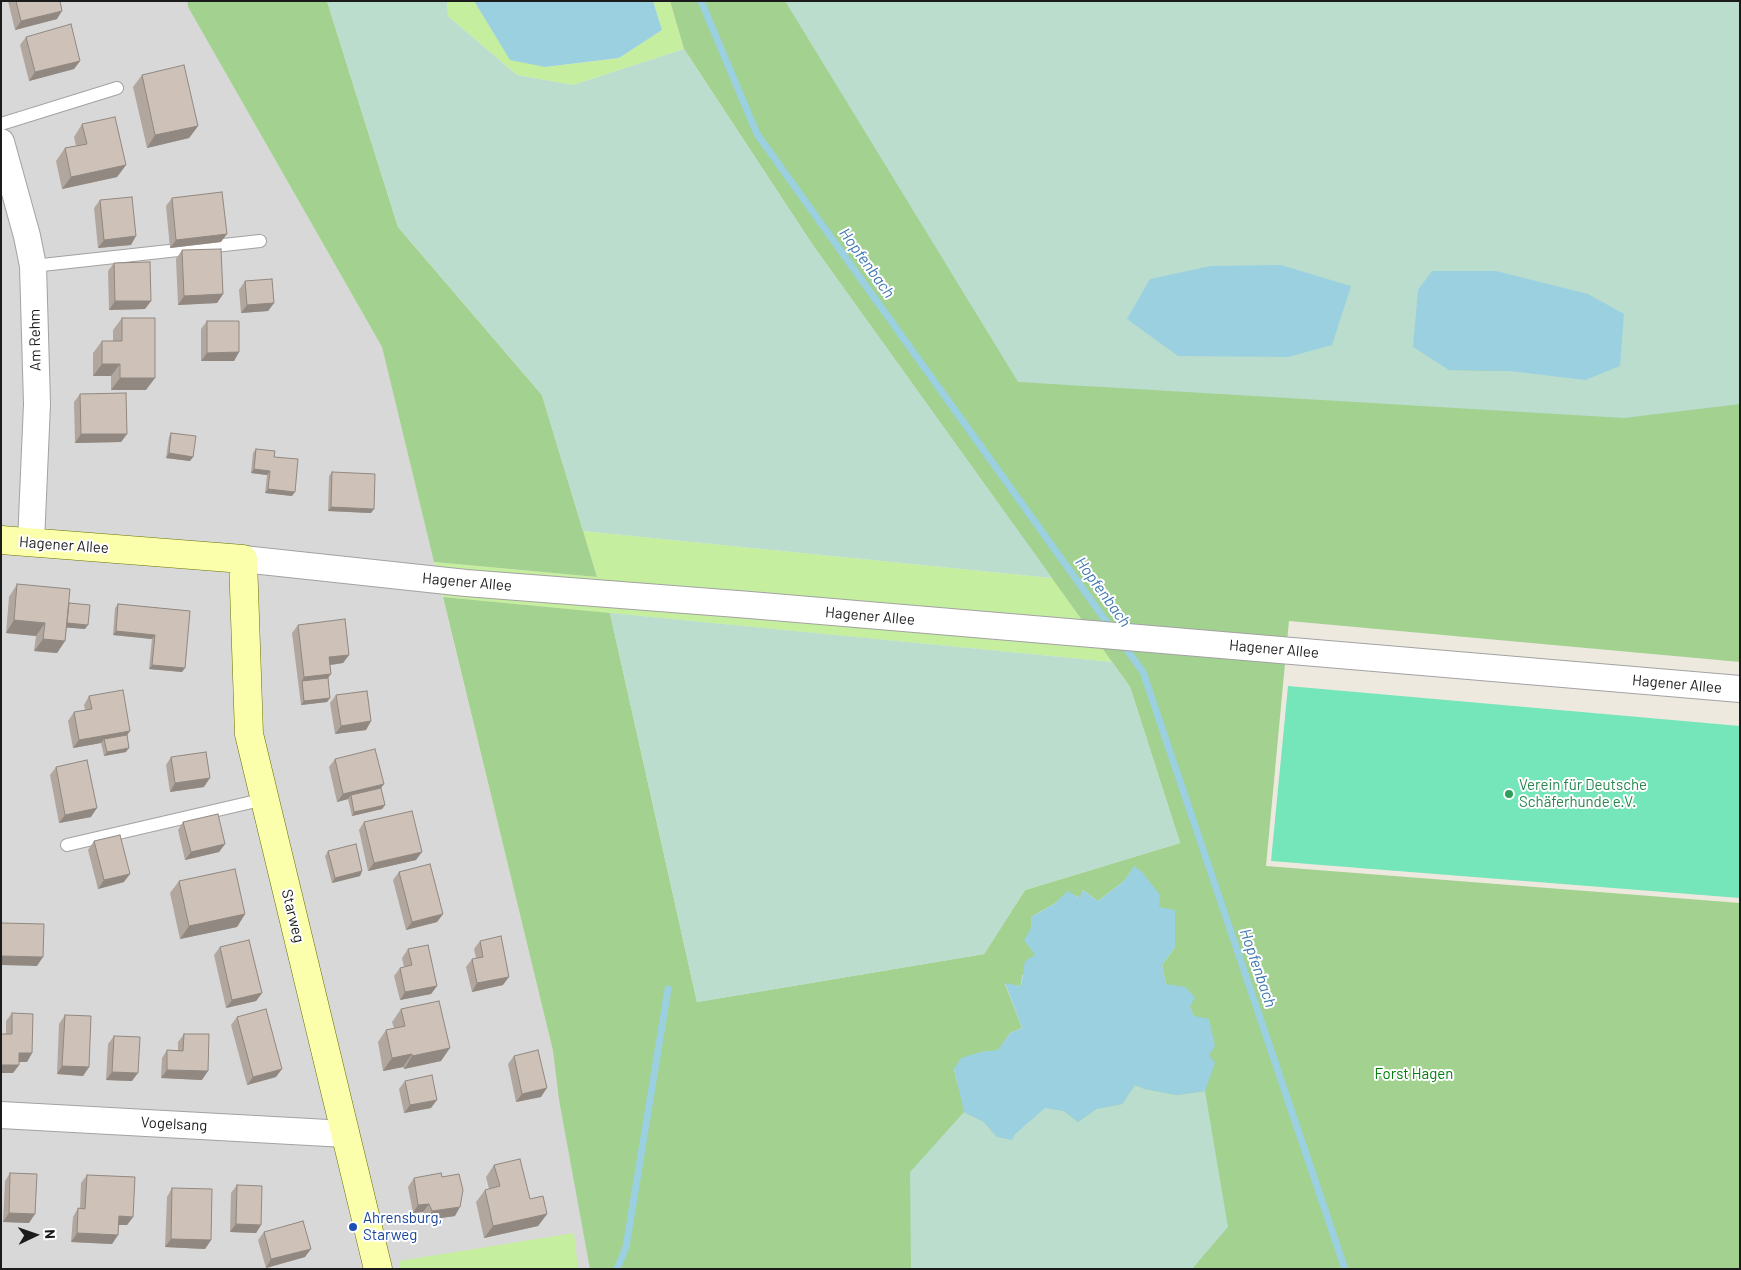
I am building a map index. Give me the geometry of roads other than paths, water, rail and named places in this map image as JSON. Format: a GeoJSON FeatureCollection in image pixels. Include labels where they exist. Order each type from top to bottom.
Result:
{"type":"FeatureCollection","features":[{"type":"Feature","properties":{"kind":"street","name":"Am Rehm"},"geometry":{"type":"LineString","coordinates":[[1,142],[28,236],[33,266],[37,404],[31,542]]}},
{"type":"Feature","properties":{"kind":"street","name":"Hagener Allee"},"geometry":{"type":"LineString","coordinates":[[1,540],[242,559],[466,583],[1076,632],[1740,689]]}},
{"type":"Feature","properties":{"kind":"street","name":"Starweg"},"geometry":{"type":"LineString","coordinates":[[242,559],[250,734],[378,1269]]}},
{"type":"Feature","properties":{"kind":"street","name":"Vogelsang"},"geometry":{"type":"LineString","coordinates":[[1,1115],[346,1134]]}},
{"type":"Feature","properties":{"kind":"lane"},"geometry":{"type":"LineString","coordinates":[[1,124],[118,88]]}},
{"type":"Feature","properties":{"kind":"lane"},"geometry":{"type":"LineString","coordinates":[[33,266],[260,241]]}},
{"type":"Feature","properties":{"kind":"lane"},"geometry":{"type":"LineString","coordinates":[[67,844],[265,799]]}},
{"type":"Feature","properties":{"kind":"water"},"geometry":{"type":"Polygon","coordinates":[[[474,1],[653,1],[662,30],[619,58],[545,67],[510,60],[474,1]]]}},
{"type":"Feature","properties":{"kind":"water"},"geometry":{"type":"Polygon","coordinates":[[[1281,265],[1351,286],[1332,345],[1288,357],[1178,356],[1127,319],[1150,279],[1211,266],[1281,265]]]}},
{"type":"Feature","properties":{"kind":"water"},"geometry":{"type":"Polygon","coordinates":[[[1432,271],[1496,271],[1588,294],[1624,314],[1620,366],[1585,380],[1510,371],[1449,370],[1413,347],[1418,290],[1432,271]]]}},
{"type":"Feature","properties":{"kind":"water"},"geometry":{"type":"Polygon","coordinates":[[[1134,866],[1142,872],[1160,895],[1159,907],[1175,910],[1175,947],[1162,965],[1166,984],[1185,987],[1195,997],[1190,1007],[1194,1016],[1209,1019],[1215,1046],[1209,1055],[1215,1063],[1205,1091],[1177,1095],[1145,1089],[1135,1085],[1122,1104],[1096,1109],[1078,1122],[1064,1111],[1045,1108],[1015,1134],[1012,1140],[997,1137],[984,1122],[964,1112],[954,1069],[961,1058],[981,1052],[998,1050],[1010,1033],[1022,1028],[1005,983],[1021,986],[1025,961],[1035,955],[1024,940],[1031,928],[1031,917],[1054,904],[1068,891],[1079,898],[1083,890],[1098,901],[1124,881],[1134,866]]]}},
{"type":"Feature","properties":{"kind":"waterway","name":"Hopfenbach"},"geometry":{"type":"LineString","coordinates":[[701,1],[757,134],[1111,628]]}},
{"type":"Feature","properties":{"kind":"waterway","name":"Hopfenbach"},"geometry":{"type":"LineString","coordinates":[[1122,643],[1143,672],[1345,1269]]}},
{"type":"Feature","properties":{"kind":"waterway"},"geometry":{"type":"LineString","coordinates":[[617,1269],[626,1247],[668,989]]}},
{"type":"Feature","properties":{"kind":"place","name":"Verein für Deutsche Schäferhunde e.V."},"geometry":{"type":"Point","coordinates":[1509,794]}},
{"type":"Feature","properties":{"kind":"place","name":"Ahrensburg, Starweg"},"geometry":{"type":"Point","coordinates":[353,1227]}},
{"type":"Feature","properties":{"kind":"park label","name":"Forst Hagen"},"geometry":{"type":"Point","coordinates":[1414,1074]}}]}
